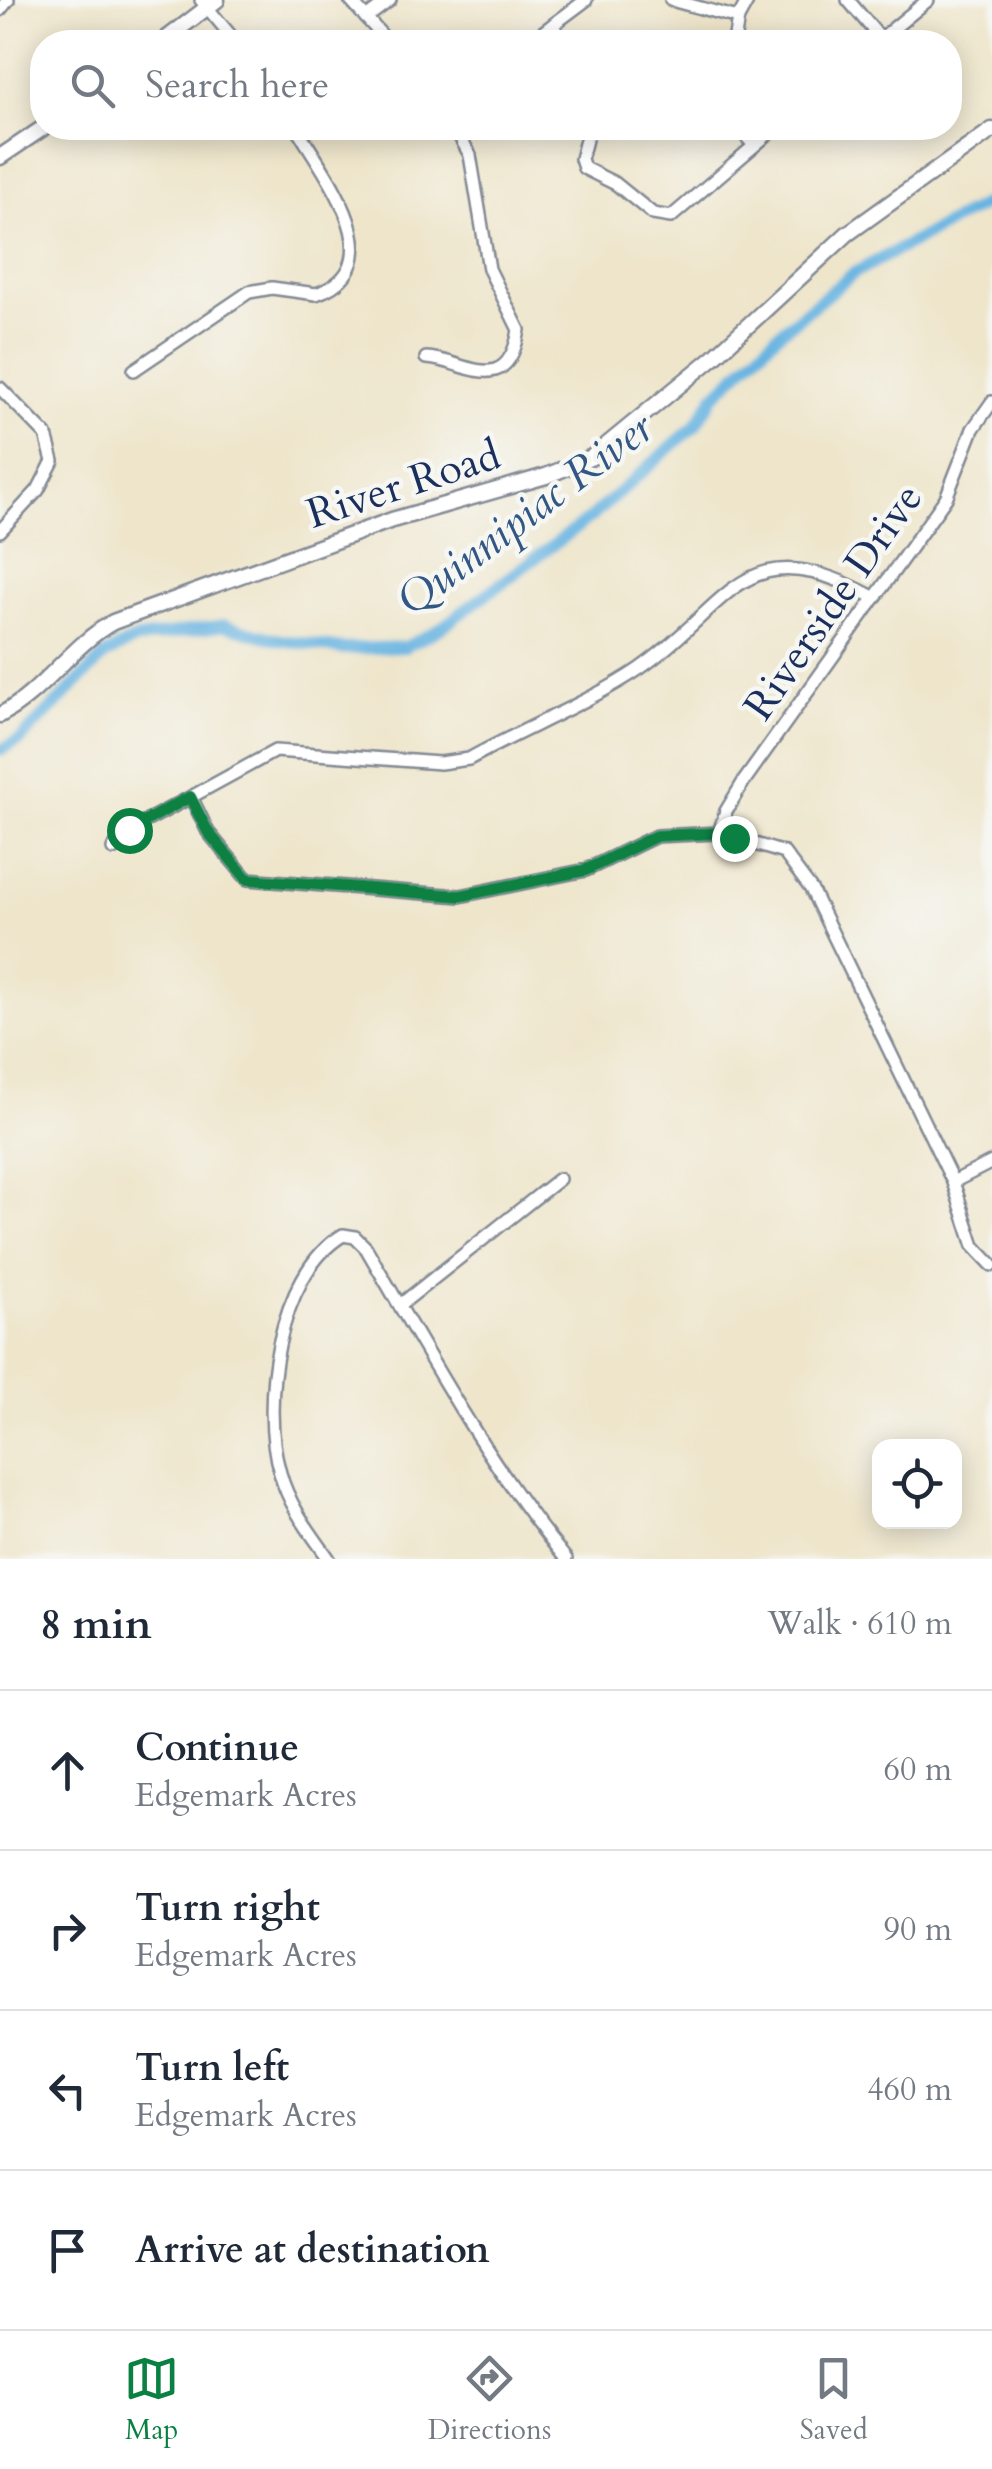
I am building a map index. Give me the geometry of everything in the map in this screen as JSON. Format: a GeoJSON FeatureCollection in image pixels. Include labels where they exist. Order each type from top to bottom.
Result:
{"type":"FeatureCollection","features":[{"type":"Feature","properties":{"kind":"main road"},"geometry":{"type":"LineString","coordinates":[[176,30],[209,3]]}},
{"type":"Feature","properties":{"kind":"main road","name":"River Road"},"geometry":{"type":"LineString","coordinates":[[0,714],[21,702],[88,638],[113,622],[392,520],[546,476],[592,457],[725,348],[847,234],[992,130]]}},
{"type":"Feature","properties":{"kind":"main road"},"geometry":{"type":"LineString","coordinates":[[0,157],[30,137]]}},
{"type":"Feature","properties":{"kind":"street"},"geometry":{"type":"LineString","coordinates":[[0,10],[8,0]]}},
{"type":"Feature","properties":{"kind":"street"},"geometry":{"type":"LineString","coordinates":[[350,0],[377,30]]}},
{"type":"Feature","properties":{"kind":"street"},"geometry":{"type":"LineString","coordinates":[[366,18],[390,0]]}},
{"type":"Feature","properties":{"kind":"street"},"geometry":{"type":"LineString","coordinates":[[546,30],[586,0]]}},
{"type":"Feature","properties":{"kind":"street"},"geometry":{"type":"LineString","coordinates":[[671,0],[738,18]]}},
{"type":"Feature","properties":{"kind":"street"},"geometry":{"type":"LineString","coordinates":[[736,30],[748,0]]}},
{"type":"Feature","properties":{"kind":"street"},"geometry":{"type":"LineString","coordinates":[[848,0],[871,30]]}},
{"type":"Feature","properties":{"kind":"street"},"geometry":{"type":"LineString","coordinates":[[892,30],[928,0]]}},
{"type":"Feature","properties":{"kind":"street"},"geometry":{"type":"LineString","coordinates":[[209,3],[228,30]]}},
{"type":"Feature","properties":{"kind":"street"},"geometry":{"type":"LineString","coordinates":[[552,26],[555,30]]}},
{"type":"Feature","properties":{"kind":"street"},"geometry":{"type":"LineString","coordinates":[[134,370],[248,292],[272,288],[316,294],[347,274],[355,250],[352,227],[304,140]]}},
{"type":"Feature","properties":{"kind":"street"},"geometry":{"type":"LineString","coordinates":[[426,358],[470,372],[494,370],[512,354],[519,330],[489,269],[470,155],[462,140]]}},
{"type":"Feature","properties":{"kind":"street"},"geometry":{"type":"LineString","coordinates":[[586,140],[581,159],[584,168],[616,184],[653,214],[671,217],[760,140]]}},
{"type":"Feature","properties":{"kind":"street"},"geometry":{"type":"LineString","coordinates":[[749,140],[754,145]]}},
{"type":"Feature","properties":{"kind":"street"},"geometry":{"type":"LineString","coordinates":[[0,388],[46,436],[53,461],[38,490],[2,526]]}},
{"type":"Feature","properties":{"kind":"street","name":"Riverside Drive"},"geometry":{"type":"LineString","coordinates":[[719,833],[726,811],[744,782],[946,498],[974,428],[992,402]]}},
{"type":"Feature","properties":{"kind":"street"},"geometry":{"type":"LineString","coordinates":[[113,849],[129,830],[275,752],[440,762],[469,759],[639,669],[730,587],[771,570],[815,572],[875,598]]}},
{"type":"Feature","properties":{"kind":"street"},"geometry":{"type":"LineString","coordinates":[[190,797],[208,832],[247,879],[329,889],[460,896],[586,870],[656,836],[719,833],[772,848],[802,871],[953,1182],[974,1246],[992,1265]]}},
{"type":"Feature","properties":{"kind":"street"},"geometry":{"type":"LineString","coordinates":[[953,1182],[992,1162]]}},
{"type":"Feature","properties":{"kind":"street"},"geometry":{"type":"LineString","coordinates":[[400,1305],[559,1179]]}},
{"type":"Feature","properties":{"kind":"street"},"geometry":{"type":"LineString","coordinates":[[328,1559],[294,1508],[271,1438],[275,1359],[285,1321],[302,1285],[331,1242],[343,1234],[355,1237],[366,1248],[511,1489],[566,1559]]}},
{"type":"Feature","properties":{"kind":"waterway","name":"Quinnipiac River"},"geometry":{"type":"LineString","coordinates":[[0,750],[20,740],[105,655],[134,640],[224,625],[274,639],[342,649],[405,647],[438,630],[590,518],[696,425],[714,396],[777,335],[854,273],[992,200]]}},
{"type":"Feature","properties":{"kind":"route"},"geometry":{"type":"LineString","coordinates":[[129,830],[190,797],[208,832],[247,879],[329,889],[460,896],[586,870],[656,836],[719,833],[734,838]]}}]}
